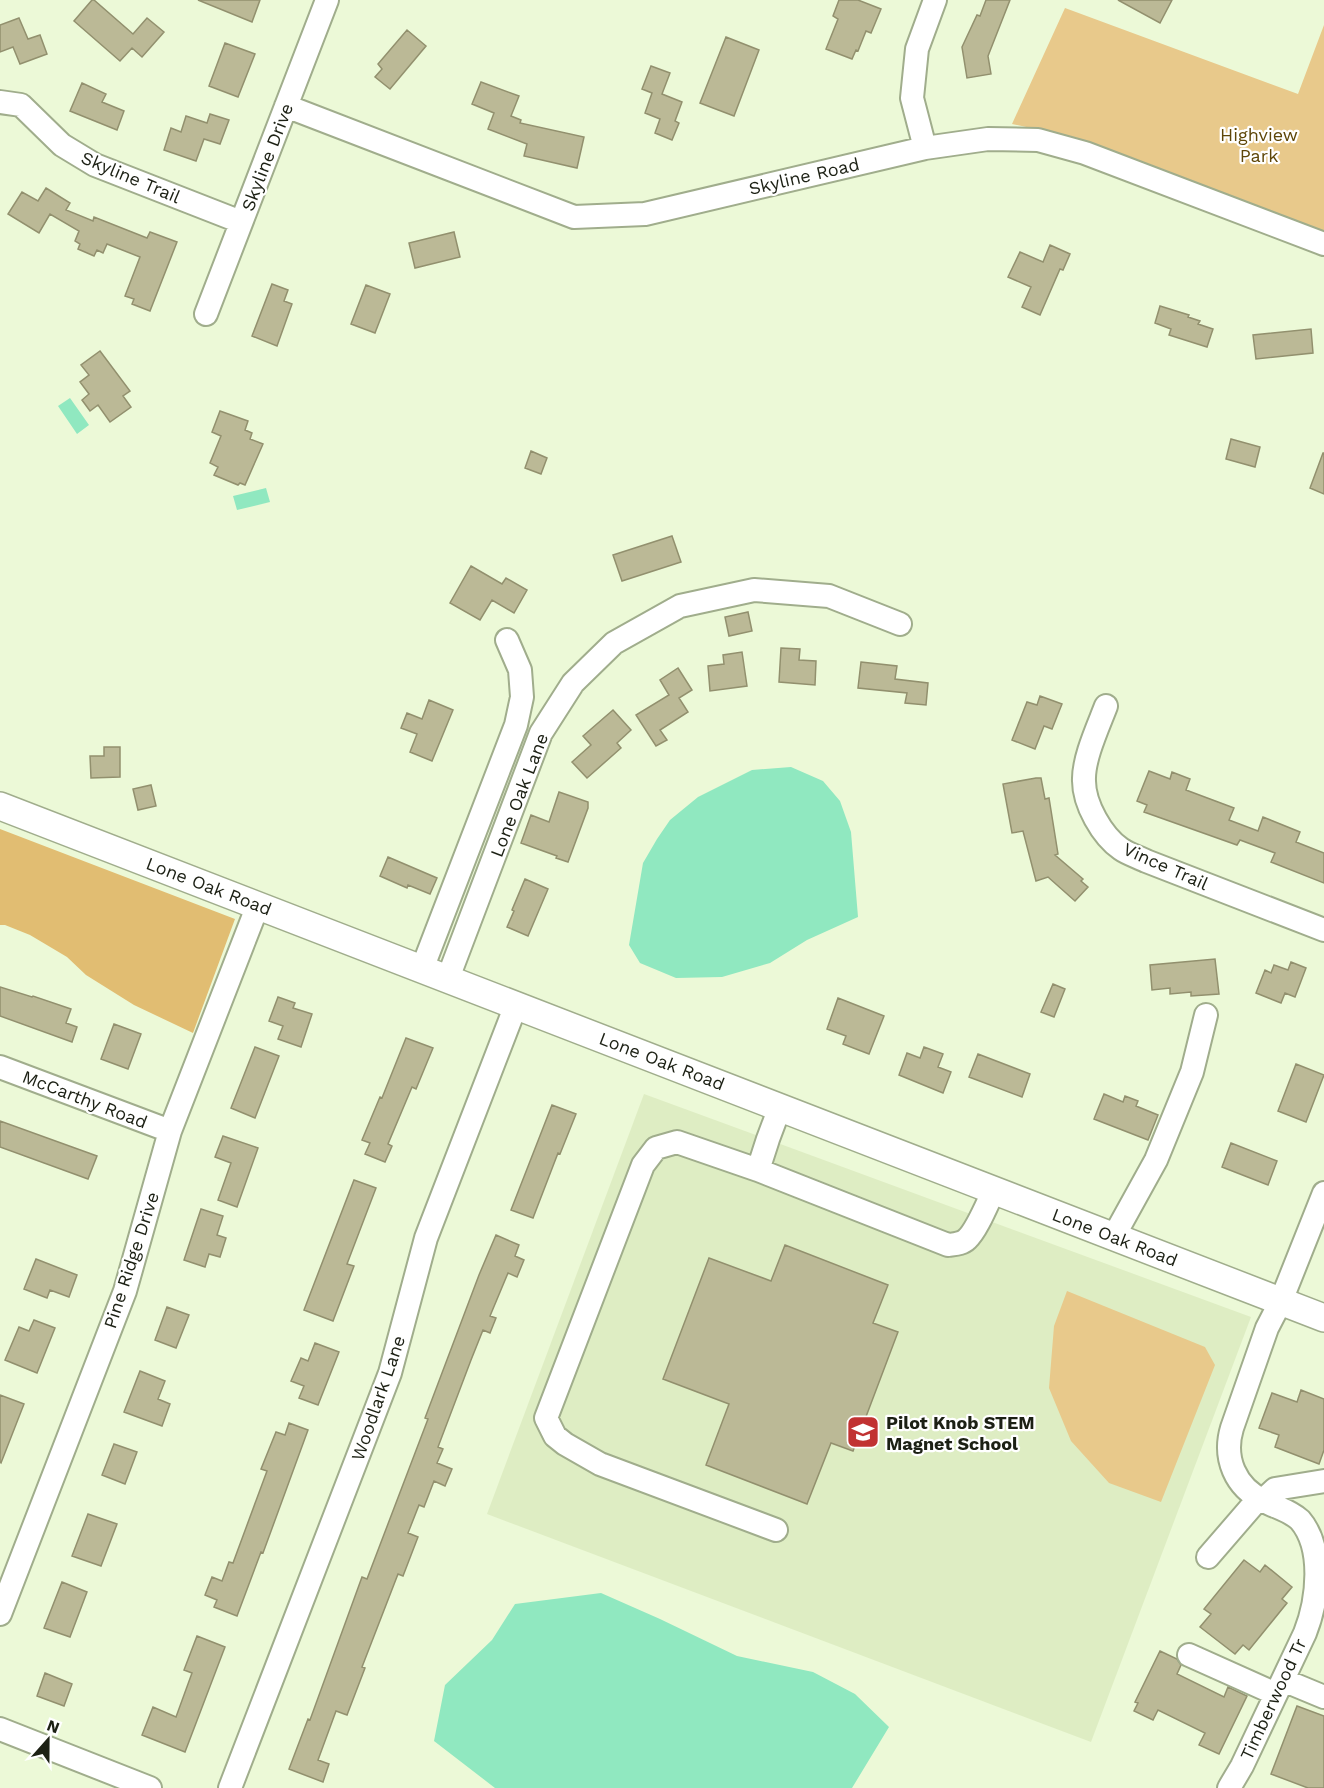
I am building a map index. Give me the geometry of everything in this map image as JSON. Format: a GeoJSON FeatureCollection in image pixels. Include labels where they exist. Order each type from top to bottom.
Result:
{"type":"FeatureCollection","features":[{"type":"Feature","properties":{"kind":"main road","name":"Lone Oak Road"},"geometry":{"type":"LineString","coordinates":[[0,806],[1324,1318]]}},
{"type":"Feature","properties":{"kind":"street","name":"Skyline Drive"},"geometry":{"type":"LineString","coordinates":[[206,314],[327,0]]}},
{"type":"Feature","properties":{"kind":"street"},"geometry":{"type":"LineString","coordinates":[[925,148],[912,98],[917,49],[935,0]]}},
{"type":"Feature","properties":{"kind":"street","name":"Skyline Trail"},"geometry":{"type":"LineString","coordinates":[[0,102],[21,105],[62,145],[95,165],[241,222]]}},
{"type":"Feature","properties":{"kind":"street","name":"Skyline Road"},"geometry":{"type":"LineString","coordinates":[[286,106],[574,217],[645,213],[925,148],[988,139],[1038,140],[1085,153],[1324,244]]}},
{"type":"Feature","properties":{"kind":"street","name":"Lone Oak Lane"},"geometry":{"type":"LineString","coordinates":[[448,978],[541,733],[573,683],[614,643],[680,606],[754,590],[829,596],[900,624]]}},
{"type":"Feature","properties":{"kind":"street"},"geometry":{"type":"LineString","coordinates":[[422,969],[516,725],[522,697],[520,670],[507,640]]}},
{"type":"Feature","properties":{"kind":"street","name":"Vince Trail"},"geometry":{"type":"LineString","coordinates":[[1106,706],[1088,754],[1084,781],[1089,806],[1100,828],[1120,849],[1324,930]]}},
{"type":"Feature","properties":{"kind":"street","name":"Pine Ridge Drive"},"geometry":{"type":"LineString","coordinates":[[0,1614],[125,1291],[171,1131],[258,905]]}},
{"type":"Feature","properties":{"kind":"street","name":"Woodlark Lane"},"geometry":{"type":"LineString","coordinates":[[230,1788],[390,1372],[426,1238],[516,1005]]}},
{"type":"Feature","properties":{"kind":"street"},"geometry":{"type":"LineString","coordinates":[[1114,1236],[1160,1149],[1192,1071],[1206,1015]]}},
{"type":"Feature","properties":{"kind":"street","name":"McCarthy Road"},"geometry":{"type":"LineString","coordinates":[[0,1067],[171,1131]]}},
{"type":"Feature","properties":{"kind":"street"},"geometry":{"type":"LineString","coordinates":[[758,1170],[780,1107]]}},
{"type":"Feature","properties":{"kind":"street"},"geometry":{"type":"LineString","coordinates":[[776,1530],[600,1464],[555,1436],[546,1418],[643,1165],[656,1148],[677,1142],[758,1170],[948,1245],[958,1244],[967,1239],[994,1190]]}},
{"type":"Feature","properties":{"kind":"street"},"geometry":{"type":"LineString","coordinates":[[1281,1301],[1324,1193]]}},
{"type":"Feature","properties":{"kind":"street","name":"Timberwood Tr"},"geometry":{"type":"LineString","coordinates":[[1229,1788],[1280,1687],[1312,1616],[1321,1584],[1318,1550],[1311,1533],[1289,1511],[1261,1500],[1245,1489],[1233,1471],[1228,1449],[1229,1439],[1267,1328],[1281,1301]]}},
{"type":"Feature","properties":{"kind":"street"},"geometry":{"type":"LineString","coordinates":[[1208,1557],[1261,1500],[1275,1489],[1324,1481]]}},
{"type":"Feature","properties":{"kind":"street"},"geometry":{"type":"LineString","coordinates":[[1189,1655],[1280,1687],[1324,1697]]}},
{"type":"Feature","properties":{"kind":"street"},"geometry":{"type":"LineString","coordinates":[[0,1729],[150,1788]]}},
{"type":"Feature","properties":{"kind":"shaded area"},"geometry":{"type":"Polygon","coordinates":[[[70,398],[89,425],[77,434],[58,406],[70,398]]]}},
{"type":"Feature","properties":{"kind":"shaded area"},"geometry":{"type":"Polygon","coordinates":[[[266,488],[270,502],[237,510],[233,496],[266,488]]]}},
{"type":"Feature","properties":{"kind":"shaded area"},"geometry":{"type":"Polygon","coordinates":[[[791,767],[823,781],[840,801],[851,832],[858,917],[807,940],[770,963],[722,977],[676,978],[640,963],[629,945],[643,863],[670,820],[698,797],[752,770],[791,767]]]}},
{"type":"Feature","properties":{"kind":"shaded area"},"geometry":{"type":"Polygon","coordinates":[[[0,829],[235,919],[193,1033],[134,1005],[86,975],[67,957],[30,935],[0,925],[0,829]]]}},
{"type":"Feature","properties":{"kind":"shaded area","name":"Pilot Knob STEM Magnet School"},"geometry":{"type":"Polygon","coordinates":[[[644,1094],[1251,1317],[1091,1742],[487,1514],[644,1094]]]}},
{"type":"Feature","properties":{"kind":"shaded area"},"geometry":{"type":"Polygon","coordinates":[[[601,1593],[737,1656],[813,1672],[855,1694],[889,1727],[852,1788],[495,1788],[434,1741],[445,1685],[492,1640],[515,1604],[601,1593]]]}},
{"type":"Feature","properties":{"kind":"green space","name":"Highview Park"},"geometry":{"type":"Polygon","coordinates":[[[1065,8],[1298,94],[1324,25],[1324,233],[1077,138],[1012,124],[1065,8]]]}},
{"type":"Feature","properties":{"kind":"green space"},"geometry":{"type":"Polygon","coordinates":[[[1067,1291],[1205,1347],[1215,1365],[1161,1502],[1109,1483],[1071,1441],[1049,1388],[1054,1326],[1067,1291]]]}},
{"type":"Feature","properties":{"kind":"building"},"geometry":{"type":"Polygon","coordinates":[[[92,0],[133,34],[147,18],[164,32],[142,57],[132,48],[120,61],[74,21],[92,0]]]}},
{"type":"Feature","properties":{"kind":"building"},"geometry":{"type":"Polygon","coordinates":[[[198,0],[260,0],[252,22],[198,0]]]}},
{"type":"Feature","properties":{"kind":"building"},"geometry":{"type":"Polygon","coordinates":[[[839,0],[858,0],[881,9],[871,33],[866,31],[852,59],[826,49],[838,19],[833,16],[839,0]]]}},
{"type":"Feature","properties":{"kind":"building"},"geometry":{"type":"Polygon","coordinates":[[[986,0],[1010,0],[988,56],[991,74],[967,78],[962,47],[977,15],[980,16],[986,0]]]}},
{"type":"Feature","properties":{"kind":"building"},"geometry":{"type":"Polygon","coordinates":[[[1118,0],[1172,0],[1160,23],[1118,0]]]}},
{"type":"Feature","properties":{"kind":"building"},"geometry":{"type":"Polygon","coordinates":[[[19,18],[28,39],[40,35],[47,54],[20,64],[13,47],[0,52],[0,25],[19,18]]]}},
{"type":"Feature","properties":{"kind":"building"},"geometry":{"type":"Polygon","coordinates":[[[407,30],[426,46],[390,89],[375,77],[382,69],[378,64],[407,30]]]}},
{"type":"Feature","properties":{"kind":"building"},"geometry":{"type":"Polygon","coordinates":[[[726,37],[759,50],[734,116],[700,103],[726,37]]]}},
{"type":"Feature","properties":{"kind":"building"},"geometry":{"type":"Polygon","coordinates":[[[225,43],[255,54],[238,97],[209,86],[225,43]]]}},
{"type":"Feature","properties":{"kind":"building"},"geometry":{"type":"Polygon","coordinates":[[[651,66],[670,73],[662,94],[682,102],[675,121],[679,123],[672,140],[655,133],[660,119],[645,113],[652,93],[642,89],[651,66]]]}},
{"type":"Feature","properties":{"kind":"building"},"geometry":{"type":"Polygon","coordinates":[[[481,82],[519,96],[511,116],[521,120],[520,123],[584,137],[577,168],[524,156],[527,144],[488,129],[494,113],[472,104],[481,82]]]}},
{"type":"Feature","properties":{"kind":"building"},"geometry":{"type":"Polygon","coordinates":[[[82,83],[106,94],[102,102],[124,111],[117,130],[70,111],[82,83]]]}},
{"type":"Feature","properties":{"kind":"building"},"geometry":{"type":"Polygon","coordinates":[[[210,114],[229,120],[220,144],[204,139],[196,161],[164,150],[171,128],[181,132],[186,116],[207,123],[210,114]]]}},
{"type":"Feature","properties":{"kind":"building"},"geometry":{"type":"Polygon","coordinates":[[[46,188],[70,203],[66,210],[93,221],[94,217],[147,238],[150,232],[177,242],[150,311],[132,304],[134,299],[125,296],[140,257],[107,244],[103,253],[97,250],[94,256],[78,249],[80,244],[75,241],[79,231],[50,214],[39,233],[8,214],[22,192],[38,201],[46,188]]]}},
{"type":"Feature","properties":{"kind":"building"},"geometry":{"type":"Polygon","coordinates":[[[454,232],[460,257],[415,268],[409,243],[454,232]]]}},
{"type":"Feature","properties":{"kind":"building"},"geometry":{"type":"Polygon","coordinates":[[[1050,245],[1070,254],[1063,270],[1060,269],[1040,315],[1022,307],[1031,287],[1008,277],[1020,252],[1043,262],[1050,245]]]}},
{"type":"Feature","properties":{"kind":"building"},"geometry":{"type":"Polygon","coordinates":[[[272,284],[288,290],[284,301],[292,304],[277,346],[252,336],[272,284]]]}},
{"type":"Feature","properties":{"kind":"building"},"geometry":{"type":"Polygon","coordinates":[[[366,285],[390,294],[375,333],[351,324],[366,285]]]}},
{"type":"Feature","properties":{"kind":"building"},"geometry":{"type":"Polygon","coordinates":[[[1160,306],[1189,315],[1188,317],[1200,321],[1198,324],[1213,329],[1207,347],[1169,335],[1171,329],[1155,323],[1160,306]]]}},
{"type":"Feature","properties":{"kind":"building"},"geometry":{"type":"Polygon","coordinates":[[[1311,329],[1313,353],[1256,359],[1253,335],[1311,329]]]}},
{"type":"Feature","properties":{"kind":"building"},"geometry":{"type":"Polygon","coordinates":[[[100,351],[130,391],[123,396],[131,407],[110,422],[98,405],[90,411],[82,400],[89,394],[80,382],[89,375],[81,365],[100,351]]]}},
{"type":"Feature","properties":{"kind":"building"},"geometry":{"type":"Polygon","coordinates":[[[220,411],[248,421],[245,430],[252,433],[250,439],[263,444],[245,485],[240,483],[238,485],[214,475],[218,467],[210,463],[221,436],[212,432],[220,411]]]}},
{"type":"Feature","properties":{"kind":"building"},"geometry":{"type":"Polygon","coordinates":[[[1231,439],[1260,447],[1255,467],[1226,459],[1231,439]]]}},
{"type":"Feature","properties":{"kind":"building"},"geometry":{"type":"Polygon","coordinates":[[[531,451],[547,458],[541,474],[525,468],[531,451]]]}},
{"type":"Feature","properties":{"kind":"building"},"geometry":{"type":"Polygon","coordinates":[[[1324,453],[1324,494],[1310,488],[1324,453]]]}},
{"type":"Feature","properties":{"kind":"building"},"geometry":{"type":"Polygon","coordinates":[[[672,536],[681,562],[622,581],[613,555],[672,536]]]}},
{"type":"Feature","properties":{"kind":"building"},"geometry":{"type":"Polygon","coordinates":[[[471,566],[502,584],[506,578],[527,590],[514,613],[492,600],[480,620],[450,603],[471,566]]]}},
{"type":"Feature","properties":{"kind":"building"},"geometry":{"type":"Polygon","coordinates":[[[748,612],[752,631],[729,636],[725,617],[748,612]]]}},
{"type":"Feature","properties":{"kind":"building"},"geometry":{"type":"Polygon","coordinates":[[[781,648],[800,649],[799,660],[816,661],[815,685],[779,682],[781,648]]]}},
{"type":"Feature","properties":{"kind":"building"},"geometry":{"type":"Polygon","coordinates":[[[742,652],[747,686],[710,691],[708,666],[724,664],[723,655],[742,652]]]}},
{"type":"Feature","properties":{"kind":"building"},"geometry":{"type":"Polygon","coordinates":[[[861,662],[897,666],[895,679],[928,683],[926,705],[905,703],[907,693],[858,688],[861,662]]]}},
{"type":"Feature","properties":{"kind":"building"},"geometry":{"type":"Polygon","coordinates":[[[678,668],[692,690],[679,698],[688,712],[660,730],[667,740],[656,746],[636,715],[669,695],[660,680],[678,668]]]}},
{"type":"Feature","properties":{"kind":"building"},"geometry":{"type":"Polygon","coordinates":[[[1040,696],[1062,704],[1052,729],[1044,726],[1035,749],[1012,740],[1027,702],[1037,705],[1040,696]]]}},
{"type":"Feature","properties":{"kind":"building"},"geometry":{"type":"Polygon","coordinates":[[[429,700],[453,710],[432,761],[410,752],[417,734],[401,728],[407,713],[422,719],[429,700]]]}},
{"type":"Feature","properties":{"kind":"building"},"geometry":{"type":"Polygon","coordinates":[[[613,710],[631,730],[617,743],[621,748],[587,778],[572,762],[591,745],[583,736],[613,710]]]}},
{"type":"Feature","properties":{"kind":"building"},"geometry":{"type":"Polygon","coordinates":[[[104,747],[120,747],[120,777],[91,778],[90,756],[104,756],[104,747]]]}},
{"type":"Feature","properties":{"kind":"building"},"geometry":{"type":"Polygon","coordinates":[[[1149,771],[1170,779],[1172,772],[1190,779],[1186,790],[1234,808],[1229,820],[1258,831],[1263,817],[1300,832],[1296,842],[1324,853],[1324,883],[1271,862],[1275,853],[1240,840],[1237,845],[1144,812],[1147,805],[1137,801],[1149,771]]]}},
{"type":"Feature","properties":{"kind":"building"},"geometry":{"type":"Polygon","coordinates":[[[1041,778],[1045,799],[1049,798],[1058,854],[1055,855],[1083,879],[1081,881],[1088,887],[1075,901],[1048,877],[1036,881],[1023,831],[1012,833],[1003,784],[1041,778]]]}},
{"type":"Feature","properties":{"kind":"building"},"geometry":{"type":"Polygon","coordinates":[[[151,785],[156,806],[138,810],[133,789],[151,785]]]}},
{"type":"Feature","properties":{"kind":"building"},"geometry":{"type":"Polygon","coordinates":[[[559,792],[588,802],[588,808],[568,862],[521,843],[531,815],[549,822],[559,792]]]}},
{"type":"Feature","properties":{"kind":"building"},"geometry":{"type":"Polygon","coordinates":[[[388,857],[437,878],[430,894],[408,885],[407,888],[380,876],[388,857]]]}},
{"type":"Feature","properties":{"kind":"building"},"geometry":{"type":"Polygon","coordinates":[[[525,879],[548,889],[528,936],[507,927],[525,879]]]}},
{"type":"Feature","properties":{"kind":"building"},"geometry":{"type":"Polygon","coordinates":[[[1215,959],[1219,994],[1191,996],[1191,992],[1170,994],[1170,988],[1152,990],[1150,965],[1215,959]]]}},
{"type":"Feature","properties":{"kind":"building"},"geometry":{"type":"Polygon","coordinates":[[[1291,962],[1306,968],[1295,997],[1285,993],[1281,1003],[1256,993],[1265,970],[1271,973],[1274,965],[1288,970],[1291,962]]]}},
{"type":"Feature","properties":{"kind":"building"},"geometry":{"type":"Polygon","coordinates":[[[1053,984],[1065,989],[1054,1017],[1041,1012],[1053,984]]]}},
{"type":"Feature","properties":{"kind":"building"},"geometry":{"type":"Polygon","coordinates":[[[0,987],[71,1009],[66,1023],[77,1027],[72,1042],[0,1016],[0,987]]]}},
{"type":"Feature","properties":{"kind":"building"},"geometry":{"type":"Polygon","coordinates":[[[278,997],[295,1003],[293,1008],[312,1014],[301,1047],[278,1039],[283,1026],[269,1021],[278,997]]]}},
{"type":"Feature","properties":{"kind":"building"},"geometry":{"type":"Polygon","coordinates":[[[838,998],[884,1016],[869,1054],[843,1044],[846,1036],[827,1029],[838,998]]]}},
{"type":"Feature","properties":{"kind":"building"},"geometry":{"type":"Polygon","coordinates":[[[114,1024],[141,1034],[128,1069],[101,1059],[114,1024]]]}},
{"type":"Feature","properties":{"kind":"building"},"geometry":{"type":"Polygon","coordinates":[[[406,1038],[433,1048],[416,1089],[412,1087],[388,1144],[392,1146],[385,1162],[365,1154],[370,1143],[362,1140],[406,1038]]]}},
{"type":"Feature","properties":{"kind":"building"},"geometry":{"type":"Polygon","coordinates":[[[255,1047],[279,1056],[255,1118],[231,1108],[255,1047]]]}},
{"type":"Feature","properties":{"kind":"building"},"geometry":{"type":"Polygon","coordinates":[[[924,1047],[943,1054],[938,1067],[951,1072],[943,1093],[899,1075],[907,1053],[920,1058],[924,1047]]]}},
{"type":"Feature","properties":{"kind":"building"},"geometry":{"type":"Polygon","coordinates":[[[978,1054],[1030,1074],[1022,1097],[969,1077],[978,1054]]]}},
{"type":"Feature","properties":{"kind":"building"},"geometry":{"type":"Polygon","coordinates":[[[1296,1064],[1324,1075],[1306,1122],[1278,1111],[1296,1064]]]}},
{"type":"Feature","properties":{"kind":"building"},"geometry":{"type":"Polygon","coordinates":[[[1104,1094],[1123,1102],[1125,1096],[1138,1101],[1136,1106],[1158,1115],[1148,1140],[1094,1119],[1104,1094]]]}},
{"type":"Feature","properties":{"kind":"building"},"geometry":{"type":"Polygon","coordinates":[[[552,1105],[576,1114],[533,1218],[511,1210],[552,1105]]]}},
{"type":"Feature","properties":{"kind":"building"},"geometry":{"type":"Polygon","coordinates":[[[0,1121],[97,1156],[88,1179],[0,1147],[0,1121]]]}},
{"type":"Feature","properties":{"kind":"building"},"geometry":{"type":"Polygon","coordinates":[[[223,1136],[258,1148],[237,1207],[218,1200],[231,1163],[215,1157],[223,1136]]]}},
{"type":"Feature","properties":{"kind":"building"},"geometry":{"type":"Polygon","coordinates":[[[1231,1143],[1277,1161],[1268,1185],[1222,1167],[1231,1143]]]}},
{"type":"Feature","properties":{"kind":"building"},"geometry":{"type":"Polygon","coordinates":[[[354,1180],[376,1188],[347,1264],[354,1266],[333,1321],[304,1310],[354,1180]]]}},
{"type":"Feature","properties":{"kind":"building"},"geometry":{"type":"Polygon","coordinates":[[[201,1209],[223,1216],[217,1235],[226,1238],[220,1257],[209,1254],[205,1267],[184,1260],[201,1209]]]}},
{"type":"Feature","properties":{"kind":"building"},"geometry":{"type":"Polygon","coordinates":[[[496,1235],[519,1245],[515,1256],[524,1260],[517,1277],[508,1273],[490,1316],[496,1318],[490,1333],[483,1330],[471,1360],[438,1447],[443,1449],[437,1463],[452,1469],[445,1486],[434,1481],[424,1507],[419,1505],[408,1533],[418,1537],[403,1576],[398,1574],[362,1667],[365,1668],[347,1715],[336,1711],[318,1760],[329,1764],[323,1782],[289,1769],[308,1719],[310,1720],[362,1577],[367,1579],[428,1419],[425,1418],[496,1235]]]}},
{"type":"Feature","properties":{"kind":"building"},"geometry":{"type":"Polygon","coordinates":[[[785,1245],[888,1285],[873,1323],[898,1332],[853,1451],[831,1443],[807,1504],[706,1465],[729,1404],[663,1379],[709,1258],[771,1281],[785,1245]]]}},
{"type":"Feature","properties":{"kind":"building"},"geometry":{"type":"Polygon","coordinates":[[[36,1259],[77,1275],[69,1297],[50,1290],[47,1298],[24,1289],[36,1259]]]}},
{"type":"Feature","properties":{"kind":"building"},"geometry":{"type":"Polygon","coordinates":[[[167,1307],[189,1315],[176,1348],[155,1340],[167,1307]]]}},
{"type":"Feature","properties":{"kind":"building"},"geometry":{"type":"Polygon","coordinates":[[[34,1320],[55,1328],[37,1373],[5,1360],[19,1327],[29,1331],[34,1320]]]}},
{"type":"Feature","properties":{"kind":"building"},"geometry":{"type":"Polygon","coordinates":[[[315,1343],[339,1352],[318,1405],[299,1398],[304,1386],[291,1381],[301,1358],[308,1361],[315,1343]]]}},
{"type":"Feature","properties":{"kind":"building"},"geometry":{"type":"Polygon","coordinates":[[[140,1371],[165,1381],[158,1399],[170,1404],[162,1426],[124,1412],[140,1371]]]}},
{"type":"Feature","properties":{"kind":"building"},"geometry":{"type":"Polygon","coordinates":[[[1301,1390],[1324,1399],[1324,1450],[1319,1464],[1275,1447],[1279,1435],[1259,1428],[1272,1393],[1297,1402],[1301,1390]]]}},
{"type":"Feature","properties":{"kind":"building"},"geometry":{"type":"Polygon","coordinates":[[[0,1395],[24,1404],[1,1463],[0,1462],[0,1395]]]}},
{"type":"Feature","properties":{"kind":"building"},"geometry":{"type":"Polygon","coordinates":[[[289,1423],[308,1430],[263,1553],[261,1552],[237,1616],[214,1607],[217,1600],[205,1595],[212,1577],[222,1581],[229,1562],[233,1563],[267,1471],[261,1469],[276,1432],[285,1435],[289,1423]]]}},
{"type":"Feature","properties":{"kind":"building"},"geometry":{"type":"Polygon","coordinates":[[[114,1444],[137,1452],[125,1484],[102,1475],[114,1444]]]}},
{"type":"Feature","properties":{"kind":"building"},"geometry":{"type":"Polygon","coordinates":[[[88,1514],[117,1524],[101,1566],[72,1556],[88,1514]]]}},
{"type":"Feature","properties":{"kind":"building"},"geometry":{"type":"Polygon","coordinates":[[[1244,1560],[1260,1572],[1265,1565],[1292,1587],[1282,1599],[1287,1603],[1249,1650],[1243,1645],[1235,1654],[1200,1627],[1211,1614],[1204,1609],[1244,1560]]]}},
{"type":"Feature","properties":{"kind":"building"},"geometry":{"type":"Polygon","coordinates":[[[62,1582],[87,1592],[70,1637],[44,1628],[62,1582]]]}},
{"type":"Feature","properties":{"kind":"building"},"geometry":{"type":"Polygon","coordinates":[[[197,1636],[225,1647],[185,1752],[142,1735],[153,1707],[176,1717],[192,1673],[184,1670],[197,1636]]]}},
{"type":"Feature","properties":{"kind":"building"},"geometry":{"type":"Polygon","coordinates":[[[1160,1651],[1177,1659],[1181,1665],[1177,1674],[1224,1697],[1228,1687],[1247,1696],[1219,1754],[1199,1745],[1205,1733],[1158,1710],[1153,1720],[1134,1711],[1138,1703],[1135,1702],[1160,1651]]]}},
{"type":"Feature","properties":{"kind":"building"},"geometry":{"type":"Polygon","coordinates":[[[45,1673],[72,1684],[64,1706],[37,1696],[45,1673]]]}},
{"type":"Feature","properties":{"kind":"building"},"geometry":{"type":"Polygon","coordinates":[[[1297,1706],[1324,1716],[1324,1788],[1308,1788],[1271,1774],[1297,1706]]]}},
{"type":"Feature","properties":{"kind":"place","name":"Pilot Knob STEM Magnet School"},"geometry":{"type":"Point","coordinates":[863,1432]}}]}
